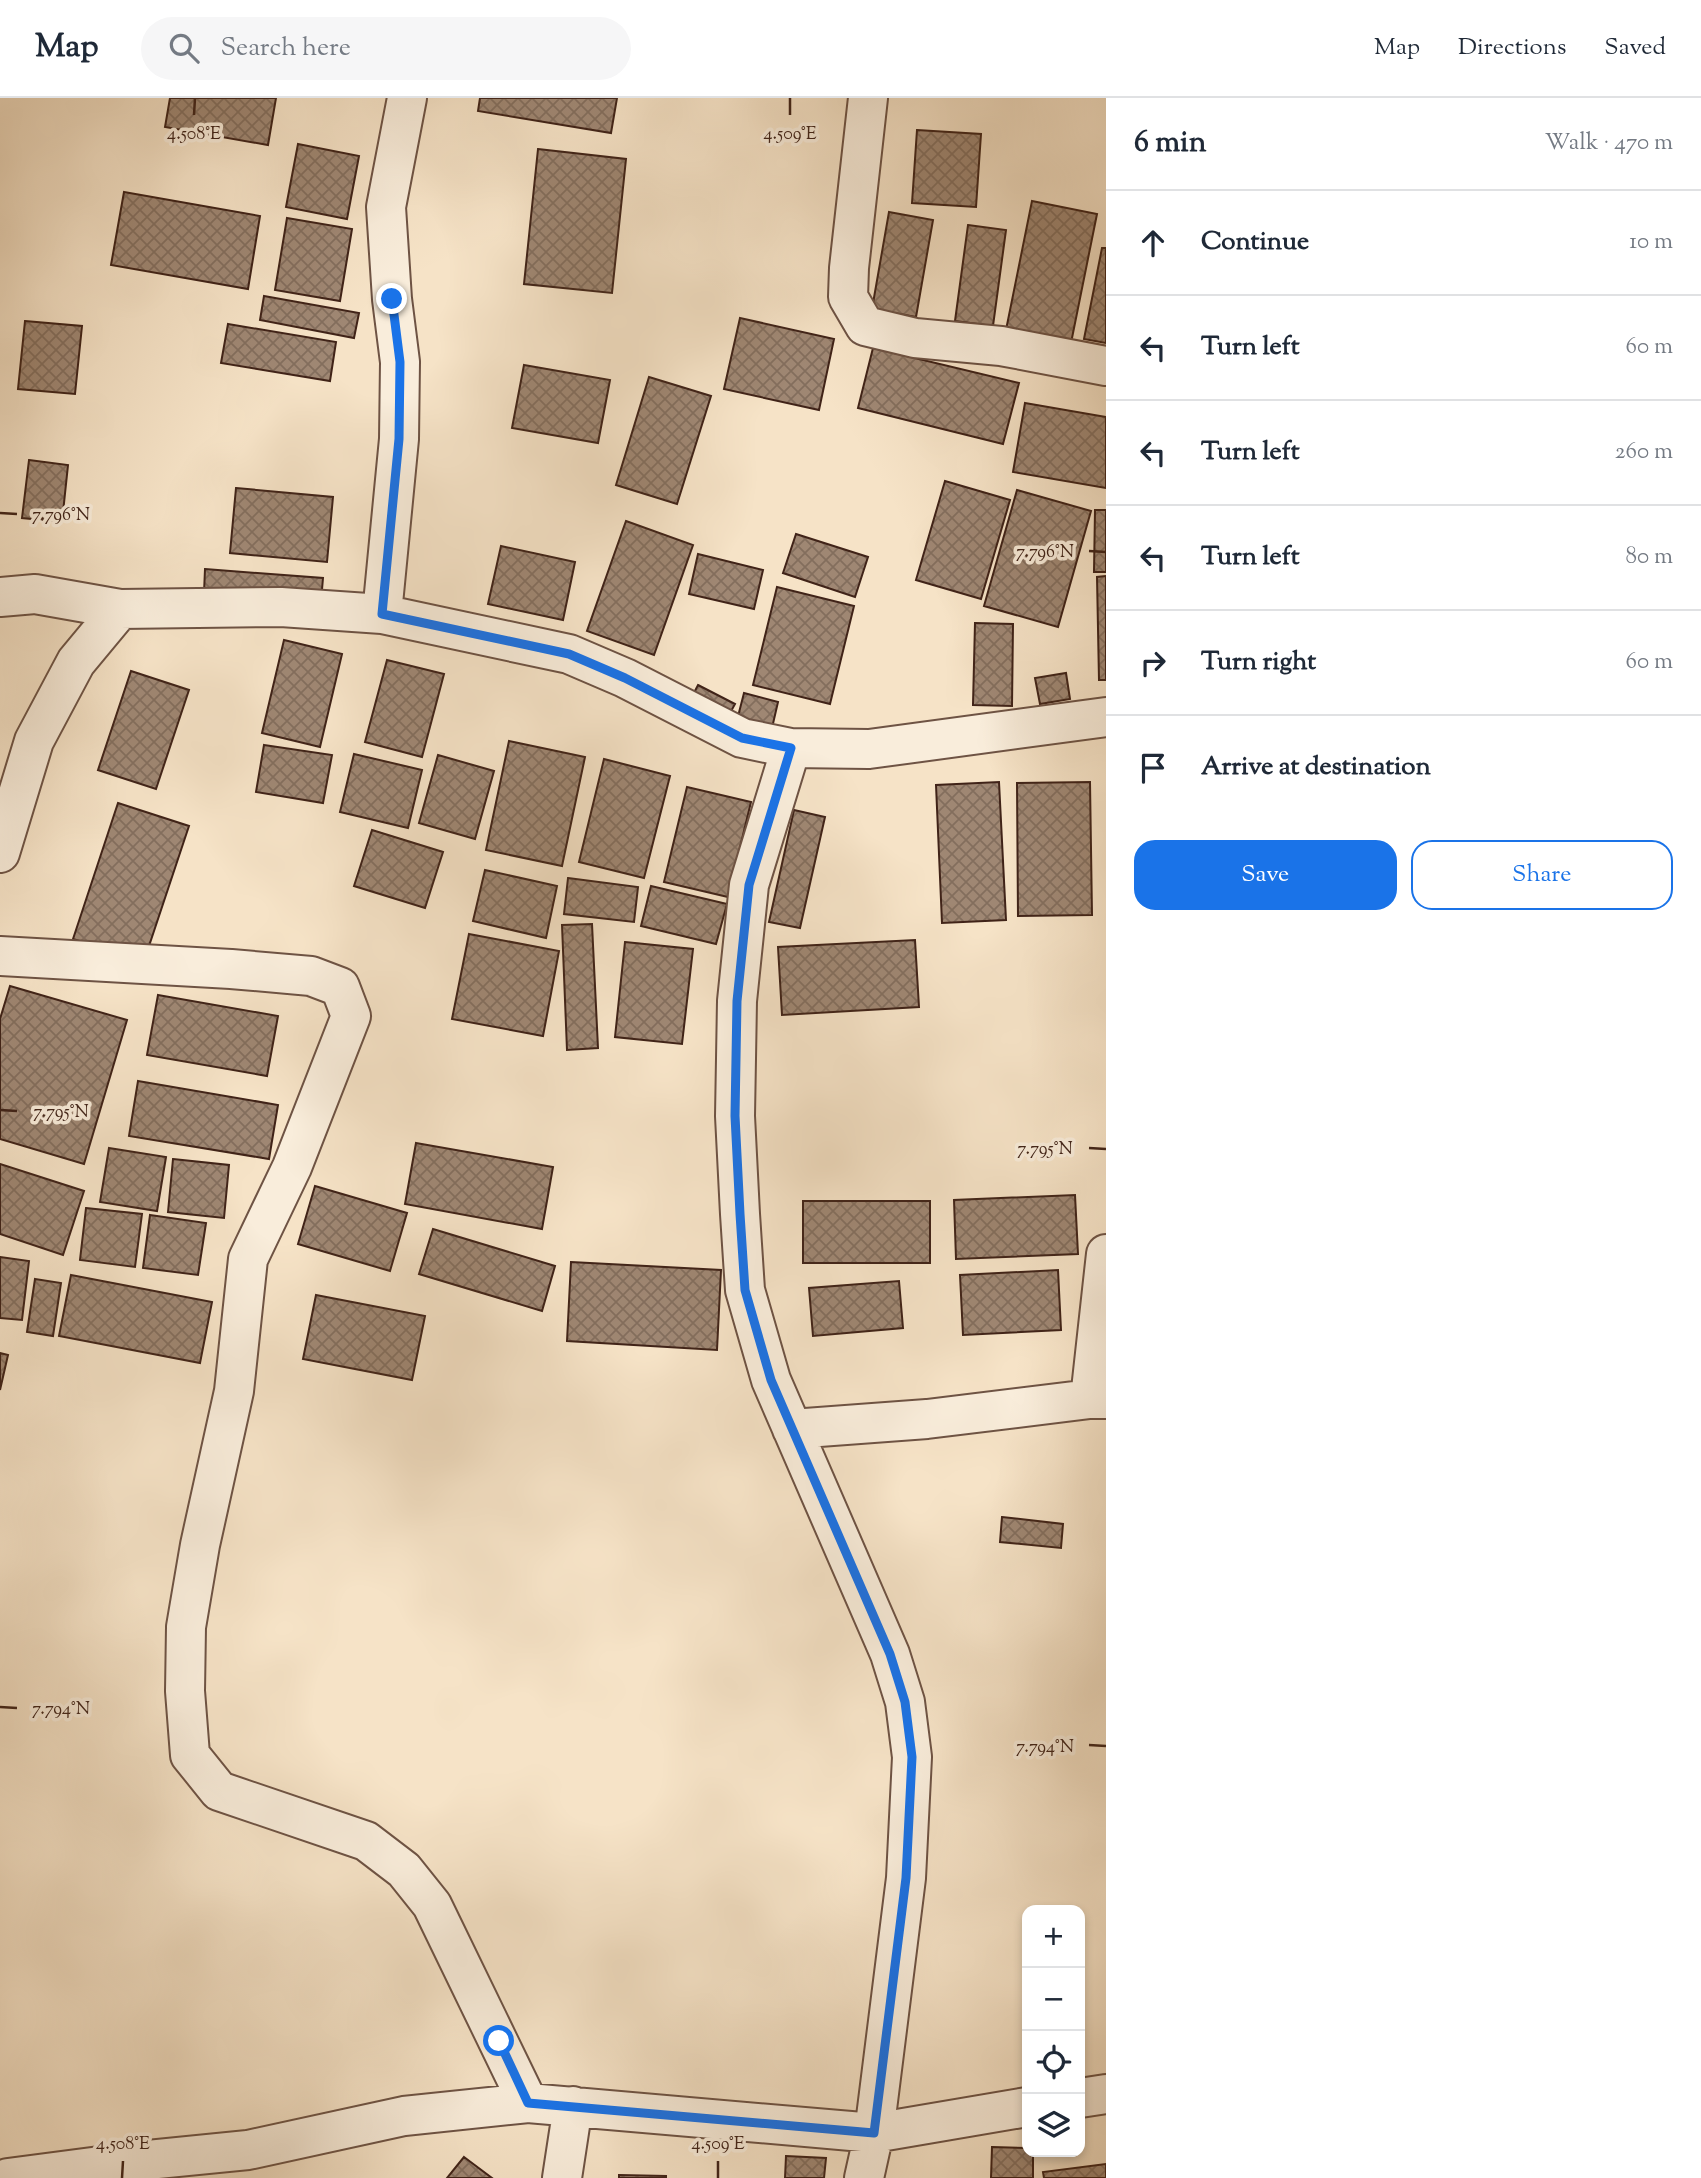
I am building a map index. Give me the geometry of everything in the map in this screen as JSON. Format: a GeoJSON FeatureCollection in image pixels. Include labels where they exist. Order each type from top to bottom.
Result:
{"type":"FeatureCollection","features":[{"type":"Feature","properties":{"kind":"street"},"geometry":{"type":"LineString","coordinates":[[382,614],[400,414],[400,362],[392,299],[386,207],[407,98]]}},
{"type":"Feature","properties":{"kind":"street"},"geometry":{"type":"LineString","coordinates":[[868,98],[848,298],[865,326],[915,338],[1002,346],[1106,366]]}},
{"type":"Feature","properties":{"kind":"street"},"geometry":{"type":"LineString","coordinates":[[0,597],[35,594],[120,609],[281,607],[382,614],[569,654],[625,678],[742,738],[791,748],[869,749],[1105,725]]}},
{"type":"Feature","properties":{"kind":"street"},"geometry":{"type":"LineString","coordinates":[[0,853],[34,741],[76,662],[120,609]]}},
{"type":"Feature","properties":{"kind":"street"},"geometry":{"type":"LineString","coordinates":[[791,748],[749,885],[737,1001],[735,1116],[745,1290],[771,1380],[890,1654],[905,1702],[912,1757],[906,1878],[874,2133],[864,2178]]}},
{"type":"Feature","properties":{"kind":"street"},"geometry":{"type":"LineString","coordinates":[[0,956],[311,976],[340,987],[351,1016],[292,1167],[248,1259],[234,1391],[200,1545],[186,1627],[185,1690],[190,1755],[219,1791],[366,1841],[404,1870],[432,1905],[528,2103]]}},
{"type":"Feature","properties":{"kind":"street"},"geometry":{"type":"LineString","coordinates":[[792,1429],[927,1419],[1098,1399],[1106,1254]]}},
{"type":"Feature","properties":{"kind":"street"},"geometry":{"type":"LineString","coordinates":[[1085,2097],[1106,2094]]}},
{"type":"Feature","properties":{"kind":"street"},"geometry":{"type":"LineString","coordinates":[[8,2178],[248,2150],[404,2116],[528,2103],[874,2133],[1022,2108]]}},
{"type":"Feature","properties":{"kind":"street"},"geometry":{"type":"LineString","coordinates":[[562,2178],[573,2106]]}},
{"type":"Feature","properties":{"kind":"building"},"geometry":{"type":"Polygon","coordinates":[[[170,98],[276,98],[268,145],[165,127],[170,98]]]}},
{"type":"Feature","properties":{"kind":"building"},"geometry":{"type":"Polygon","coordinates":[[[480,98],[617,98],[611,133],[478,111],[480,98]]]}},
{"type":"Feature","properties":{"kind":"building"},"geometry":{"type":"Polygon","coordinates":[[[917,130],[981,134],[976,207],[912,203],[917,130]]]}},
{"type":"Feature","properties":{"kind":"building"},"geometry":{"type":"Polygon","coordinates":[[[298,144],[359,156],[347,219],[286,207],[298,144]]]}},
{"type":"Feature","properties":{"kind":"building"},"geometry":{"type":"Polygon","coordinates":[[[538,149],[626,159],[612,293],[524,284],[538,149]]]}},
{"type":"Feature","properties":{"kind":"building"},"geometry":{"type":"Polygon","coordinates":[[[124,192],[260,216],[248,289],[111,265],[124,192]]]}},
{"type":"Feature","properties":{"kind":"building"},"geometry":{"type":"Polygon","coordinates":[[[1032,201],[1097,214],[1071,343],[1006,330],[1032,201]]]}},
{"type":"Feature","properties":{"kind":"building"},"geometry":{"type":"Polygon","coordinates":[[[889,212],[933,220],[916,317],[872,309],[889,212]]]}},
{"type":"Feature","properties":{"kind":"building"},"geometry":{"type":"Polygon","coordinates":[[[287,218],[352,229],[340,301],[275,290],[287,218]]]}},
{"type":"Feature","properties":{"kind":"building"},"geometry":{"type":"Polygon","coordinates":[[[968,225],[1006,230],[993,326],[955,321],[968,225]]]}},
{"type":"Feature","properties":{"kind":"building"},"geometry":{"type":"Polygon","coordinates":[[[1102,248],[1106,248],[1106,343],[1084,339],[1102,248]]]}},
{"type":"Feature","properties":{"kind":"building"},"geometry":{"type":"Polygon","coordinates":[[[264,296],[359,313],[354,338],[260,320],[264,296]]]}},
{"type":"Feature","properties":{"kind":"building"},"geometry":{"type":"Polygon","coordinates":[[[740,318],[834,339],[819,410],[724,389],[740,318]]]}},
{"type":"Feature","properties":{"kind":"building"},"geometry":{"type":"Polygon","coordinates":[[[25,321],[82,326],[75,394],[18,389],[25,321]]]}},
{"type":"Feature","properties":{"kind":"building"},"geometry":{"type":"Polygon","coordinates":[[[228,324],[336,342],[330,381],[221,363],[228,324]]]}},
{"type":"Feature","properties":{"kind":"building"},"geometry":{"type":"Polygon","coordinates":[[[873,348],[1019,383],[1003,444],[858,408],[873,348]]]}},
{"type":"Feature","properties":{"kind":"building"},"geometry":{"type":"Polygon","coordinates":[[[524,365],[610,380],[598,443],[512,428],[524,365]]]}},
{"type":"Feature","properties":{"kind":"building"},"geometry":{"type":"Polygon","coordinates":[[[649,377],[711,396],[677,504],[616,485],[649,377]]]}},
{"type":"Feature","properties":{"kind":"building"},"geometry":{"type":"Polygon","coordinates":[[[1025,403],[1106,417],[1106,488],[1013,472],[1025,403]]]}},
{"type":"Feature","properties":{"kind":"building"},"geometry":{"type":"Polygon","coordinates":[[[29,460],[68,465],[62,522],[22,518],[29,460]]]}},
{"type":"Feature","properties":{"kind":"building"},"geometry":{"type":"Polygon","coordinates":[[[945,481],[1010,500],[981,599],[916,580],[945,481]]]}},
{"type":"Feature","properties":{"kind":"building"},"geometry":{"type":"Polygon","coordinates":[[[236,488],[333,497],[327,562],[230,553],[236,488]]]}},
{"type":"Feature","properties":{"kind":"building"},"geometry":{"type":"Polygon","coordinates":[[[1017,490],[1091,511],[1058,627],[984,606],[1017,490]]]}},
{"type":"Feature","properties":{"kind":"building"},"geometry":{"type":"Polygon","coordinates":[[[1095,510],[1106,510],[1106,572],[1094,572],[1095,510]]]}},
{"type":"Feature","properties":{"kind":"building"},"geometry":{"type":"Polygon","coordinates":[[[626,521],[693,545],[654,655],[587,631],[626,521]]]}},
{"type":"Feature","properties":{"kind":"building"},"geometry":{"type":"Polygon","coordinates":[[[796,534],[868,557],[855,597],[783,573],[796,534]]]}},
{"type":"Feature","properties":{"kind":"building"},"geometry":{"type":"Polygon","coordinates":[[[501,546],[575,562],[563,620],[488,604],[501,546]]]}},
{"type":"Feature","properties":{"kind":"building"},"geometry":{"type":"Polygon","coordinates":[[[698,554],[763,570],[754,609],[689,594],[698,554]]]}},
{"type":"Feature","properties":{"kind":"building"},"geometry":{"type":"Polygon","coordinates":[[[205,569],[323,578],[321,601],[204,593],[205,569]]]}},
{"type":"Feature","properties":{"kind":"building"},"geometry":{"type":"Polygon","coordinates":[[[1106,576],[1106,680],[1099,680],[1097,577],[1106,576]]]}},
{"type":"Feature","properties":{"kind":"building"},"geometry":{"type":"Polygon","coordinates":[[[777,587],[854,606],[830,704],[753,685],[777,587]]]}},
{"type":"Feature","properties":{"kind":"building"},"geometry":{"type":"Polygon","coordinates":[[[975,623],[1013,624],[1012,706],[973,705],[975,623]]]}},
{"type":"Feature","properties":{"kind":"building"},"geometry":{"type":"Polygon","coordinates":[[[284,640],[342,654],[320,747],[262,733],[284,640]]]}},
{"type":"Feature","properties":{"kind":"building"},"geometry":{"type":"Polygon","coordinates":[[[387,660],[444,674],[422,757],[365,742],[387,660]]]}},
{"type":"Feature","properties":{"kind":"building"},"geometry":{"type":"Polygon","coordinates":[[[131,671],[189,690],[156,789],[98,770],[131,671]]]}},
{"type":"Feature","properties":{"kind":"building"},"geometry":{"type":"Polygon","coordinates":[[[1066,673],[1070,699],[1040,704],[1035,678],[1066,673]]]}},
{"type":"Feature","properties":{"kind":"building"},"geometry":{"type":"Polygon","coordinates":[[[698,685],[735,704],[723,726],[687,706],[698,685]]]}},
{"type":"Feature","properties":{"kind":"building"},"geometry":{"type":"Polygon","coordinates":[[[744,693],[778,702],[769,741],[734,732],[744,693]]]}},
{"type":"Feature","properties":{"kind":"building"},"geometry":{"type":"Polygon","coordinates":[[[509,741],[585,757],[562,866],[486,850],[509,741]]]}},
{"type":"Feature","properties":{"kind":"building"},"geometry":{"type":"Polygon","coordinates":[[[264,745],[332,755],[323,803],[256,792],[264,745]]]}},
{"type":"Feature","properties":{"kind":"building"},"geometry":{"type":"Polygon","coordinates":[[[354,754],[422,770],[408,828],[340,812],[354,754]]]}},
{"type":"Feature","properties":{"kind":"building"},"geometry":{"type":"Polygon","coordinates":[[[438,755],[494,771],[475,839],[419,823],[438,755]]]}},
{"type":"Feature","properties":{"kind":"building"},"geometry":{"type":"Polygon","coordinates":[[[604,759],[670,776],[644,878],[579,862],[604,759]]]}},
{"type":"Feature","properties":{"kind":"building"},"geometry":{"type":"Polygon","coordinates":[[[999,782],[1006,920],[942,923],[936,785],[999,782]]]}},
{"type":"Feature","properties":{"kind":"building"},"geometry":{"type":"Polygon","coordinates":[[[1090,782],[1092,915],[1018,916],[1017,783],[1090,782]]]}},
{"type":"Feature","properties":{"kind":"building"},"geometry":{"type":"Polygon","coordinates":[[[687,787],[751,802],[728,897],[664,882],[687,787]]]}},
{"type":"Feature","properties":{"kind":"building"},"geometry":{"type":"Polygon","coordinates":[[[118,803],[189,826],[144,961],[73,939],[118,803]]]}},
{"type":"Feature","properties":{"kind":"building"},"geometry":{"type":"Polygon","coordinates":[[[794,810],[825,817],[800,928],[769,922],[794,810]]]}},
{"type":"Feature","properties":{"kind":"building"},"geometry":{"type":"Polygon","coordinates":[[[372,830],[443,852],[425,908],[354,886],[372,830]]]}},
{"type":"Feature","properties":{"kind":"building"},"geometry":{"type":"Polygon","coordinates":[[[485,870],[557,886],[546,938],[473,921],[485,870]]]}},
{"type":"Feature","properties":{"kind":"building"},"geometry":{"type":"Polygon","coordinates":[[[568,878],[638,887],[634,922],[564,914],[568,878]]]}},
{"type":"Feature","properties":{"kind":"building"},"geometry":{"type":"Polygon","coordinates":[[[651,886],[727,904],[716,944],[641,926],[651,886]]]}},
{"type":"Feature","properties":{"kind":"building"},"geometry":{"type":"Polygon","coordinates":[[[592,924],[598,1048],[567,1050],[562,925],[592,924]]]}},
{"type":"Feature","properties":{"kind":"building"},"geometry":{"type":"Polygon","coordinates":[[[469,934],[559,951],[543,1036],[452,1019],[469,934]]]}},
{"type":"Feature","properties":{"kind":"building"},"geometry":{"type":"Polygon","coordinates":[[[915,940],[919,1007],[782,1015],[778,947],[915,940]]]}},
{"type":"Feature","properties":{"kind":"building"},"geometry":{"type":"Polygon","coordinates":[[[625,942],[693,949],[682,1044],[615,1037],[625,942]]]}},
{"type":"Feature","properties":{"kind":"building"},"geometry":{"type":"Polygon","coordinates":[[[10,986],[127,1020],[84,1164],[0,1139],[0,1019],[10,986]]]}},
{"type":"Feature","properties":{"kind":"building"},"geometry":{"type":"Polygon","coordinates":[[[158,995],[278,1016],[267,1076],[147,1055],[158,995]]]}},
{"type":"Feature","properties":{"kind":"building"},"geometry":{"type":"Polygon","coordinates":[[[138,1081],[278,1105],[269,1159],[129,1136],[138,1081]]]}},
{"type":"Feature","properties":{"kind":"building"},"geometry":{"type":"Polygon","coordinates":[[[416,1143],[553,1167],[542,1229],[405,1204],[416,1143]]]}},
{"type":"Feature","properties":{"kind":"building"},"geometry":{"type":"Polygon","coordinates":[[[109,1148],[166,1157],[157,1211],[100,1202],[109,1148]]]}},
{"type":"Feature","properties":{"kind":"building"},"geometry":{"type":"Polygon","coordinates":[[[173,1159],[229,1165],[224,1218],[168,1212],[173,1159]]]}},
{"type":"Feature","properties":{"kind":"building"},"geometry":{"type":"Polygon","coordinates":[[[0,1164],[84,1191],[63,1255],[0,1234],[0,1164]]]}},
{"type":"Feature","properties":{"kind":"building"},"geometry":{"type":"Polygon","coordinates":[[[315,1186],[407,1213],[390,1271],[298,1244],[315,1186]]]}},
{"type":"Feature","properties":{"kind":"building"},"geometry":{"type":"Polygon","coordinates":[[[1075,1195],[1078,1254],[956,1259],[954,1200],[1075,1195]]]}},
{"type":"Feature","properties":{"kind":"building"},"geometry":{"type":"Polygon","coordinates":[[[803,1201],[930,1201],[930,1263],[803,1263],[803,1201]]]}},
{"type":"Feature","properties":{"kind":"building"},"geometry":{"type":"Polygon","coordinates":[[[86,1208],[142,1214],[135,1267],[80,1260],[86,1208]]]}},
{"type":"Feature","properties":{"kind":"building"},"geometry":{"type":"Polygon","coordinates":[[[150,1215],[206,1223],[198,1275],[143,1268],[150,1215]]]}},
{"type":"Feature","properties":{"kind":"building"},"geometry":{"type":"Polygon","coordinates":[[[433,1229],[555,1266],[542,1311],[419,1274],[433,1229]]]}},
{"type":"Feature","properties":{"kind":"building"},"geometry":{"type":"Polygon","coordinates":[[[0,1257],[29,1261],[22,1320],[0,1318],[0,1257]]]}},
{"type":"Feature","properties":{"kind":"building"},"geometry":{"type":"Polygon","coordinates":[[[571,1262],[721,1270],[717,1350],[567,1341],[571,1262]]]}},
{"type":"Feature","properties":{"kind":"building"},"geometry":{"type":"Polygon","coordinates":[[[1058,1270],[1061,1330],[963,1335],[960,1275],[1058,1270]]]}},
{"type":"Feature","properties":{"kind":"building"},"geometry":{"type":"Polygon","coordinates":[[[71,1275],[212,1302],[200,1363],[59,1336],[71,1275]]]}},
{"type":"Feature","properties":{"kind":"building"},"geometry":{"type":"Polygon","coordinates":[[[35,1279],[61,1283],[53,1336],[27,1332],[35,1279]]]}},
{"type":"Feature","properties":{"kind":"building"},"geometry":{"type":"Polygon","coordinates":[[[899,1281],[903,1328],[813,1336],[809,1288],[899,1281]]]}},
{"type":"Feature","properties":{"kind":"building"},"geometry":{"type":"Polygon","coordinates":[[[316,1295],[425,1316],[412,1380],[303,1359],[316,1295]]]}},
{"type":"Feature","properties":{"kind":"building"},"geometry":{"type":"Polygon","coordinates":[[[0,1353],[8,1355],[0,1390],[0,1353]]]}},
{"type":"Feature","properties":{"kind":"building"},"geometry":{"type":"Polygon","coordinates":[[[1002,1517],[1063,1524],[1061,1548],[1000,1542],[1002,1517]]]}},
{"type":"Feature","properties":{"kind":"building"},"geometry":{"type":"Polygon","coordinates":[[[992,2147],[1022,2148],[1022,2157],[1033,2157],[1033,2178],[991,2178],[992,2147]]]}},
{"type":"Feature","properties":{"kind":"building"},"geometry":{"type":"Polygon","coordinates":[[[786,2156],[826,2158],[824,2178],[785,2178],[786,2156]]]}},
{"type":"Feature","properties":{"kind":"building"},"geometry":{"type":"Polygon","coordinates":[[[464,2157],[492,2178],[447,2178],[464,2157]]]}},
{"type":"Feature","properties":{"kind":"building"},"geometry":{"type":"Polygon","coordinates":[[[1106,2164],[1106,2178],[1044,2178],[1043,2172],[1106,2164]]]}},
{"type":"Feature","properties":{"kind":"building"},"geometry":{"type":"Polygon","coordinates":[[[619,2175],[666,2176],[666,2178],[619,2178],[619,2175]]]}},
{"type":"Feature","properties":{"kind":"route"},"geometry":{"type":"LineString","coordinates":[[392,299],[400,362],[399,439],[382,614],[569,654],[625,678],[742,738],[791,748],[749,885],[737,1001],[735,1116],[745,1290],[771,1380],[890,1654],[905,1702],[912,1757],[906,1878],[874,2133],[528,2103],[499,2041]]}}]}
